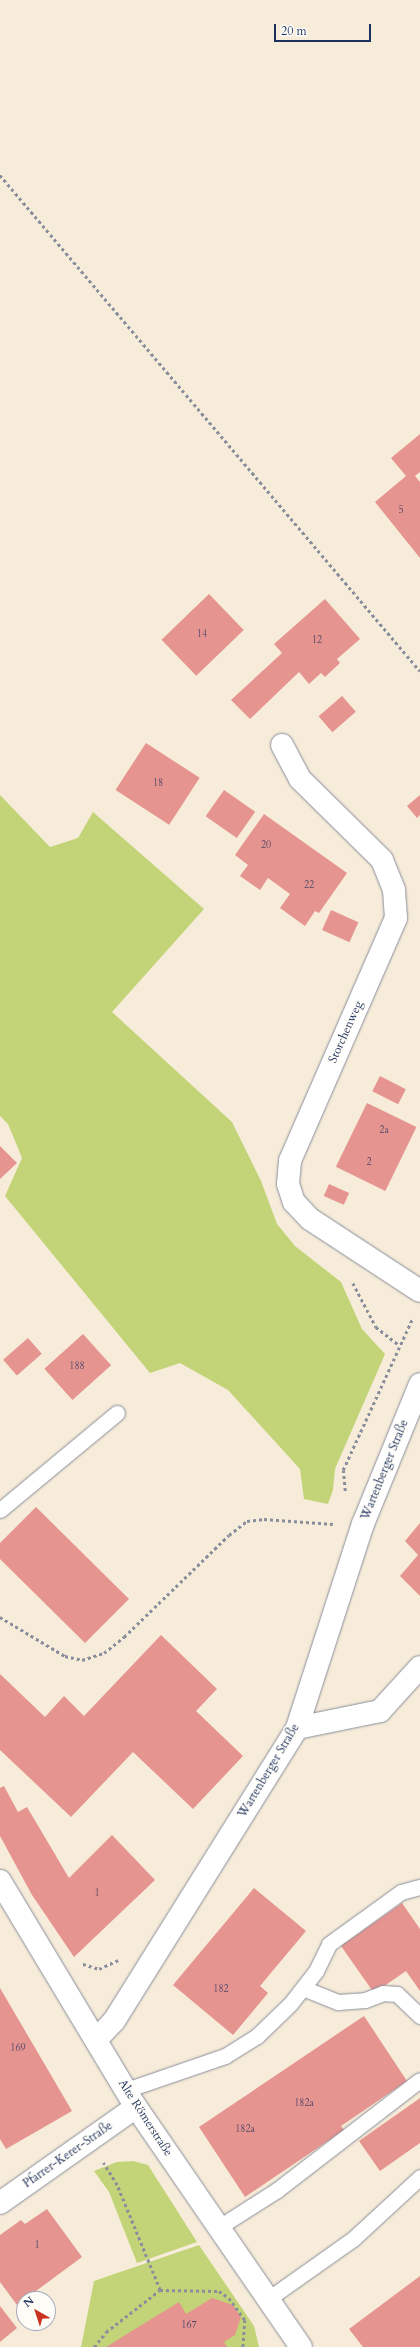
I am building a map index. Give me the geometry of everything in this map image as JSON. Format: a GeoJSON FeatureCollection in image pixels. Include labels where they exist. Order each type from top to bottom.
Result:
{"type":"FeatureCollection","features":[{"type":"Feature","properties":{"kind":"main road","name":"Storchenweg"},"geometry":{"type":"LineString","coordinates":[[282,745],[300,779],[382,860],[394,890],[396,918],[290,1161],[288,1184],[294,1202],[310,1219],[420,1291]]}},
{"type":"Feature","properties":{"kind":"main road","name":"Wartenberger Straße"},"geometry":{"type":"LineString","coordinates":[[96,2040],[114,2021],[297,1728],[363,1524],[420,1384]]}},
{"type":"Feature","properties":{"kind":"main road"},"geometry":{"type":"LineString","coordinates":[[297,1728],[380,1711],[420,1667]]}},
{"type":"Feature","properties":{"kind":"main road","name":"Alte Römerstraße"},"geometry":{"type":"LineString","coordinates":[[0,1882],[131,2099],[301,2347]]}},
{"type":"Feature","properties":{"kind":"main road","name":"Pfarrer-Kerer-Straße"},"geometry":{"type":"LineString","coordinates":[[0,2203],[131,2099]]}},
{"type":"Feature","properties":{"kind":"lane"},"geometry":{"type":"LineString","coordinates":[[0,1510],[117,1413]]}},
{"type":"Feature","properties":{"kind":"lane"},"geometry":{"type":"LineString","coordinates":[[131,2099],[225,2056],[257,2036],[291,2003],[316,1972],[328,1944],[401,1892],[420,1887]]}},
{"type":"Feature","properties":{"kind":"lane"},"geometry":{"type":"LineString","coordinates":[[303,1988],[338,2002],[365,2000],[383,1993],[397,1994],[420,2016]]}},
{"type":"Feature","properties":{"kind":"lane"},"geometry":{"type":"LineString","coordinates":[[219,2227],[277,2190],[420,2080]]}},
{"type":"Feature","properties":{"kind":"lane"},"geometry":{"type":"LineString","coordinates":[[268,2299],[354,2238],[420,2177]]}},
{"type":"Feature","properties":{"kind":"path"},"geometry":{"type":"LineString","coordinates":[[0,176],[420,671]]}},
{"type":"Feature","properties":{"kind":"path"},"geometry":{"type":"LineString","coordinates":[[351,1278],[376,1327],[400,1345]]}},
{"type":"Feature","properties":{"kind":"path"},"geometry":{"type":"LineString","coordinates":[[0,1617],[65,1656],[82,1660],[104,1653],[124,1637],[229,1535],[247,1521],[264,1519],[342,1525],[363,1524]]}},
{"type":"Feature","properties":{"kind":"path"},"geometry":{"type":"LineString","coordinates":[[102,2161],[117,2185],[160,2290]]}},
{"type":"Feature","properties":{"kind":"path"},"geometry":{"type":"LineString","coordinates":[[94,2347],[106,2332],[160,2290],[219,2291],[245,2320],[243,2347]]}},
{"type":"Feature","properties":{"kind":"green space"},"geometry":{"type":"Polygon","coordinates":[[[0,795],[50,847],[78,838],[93,812],[204,909],[112,1012],[232,1122],[261,1181],[277,1224],[295,1246],[341,1282],[362,1329],[385,1354],[335,1469],[333,1490],[328,1504],[304,1499],[300,1469],[228,1390],[180,1363],[150,1373],[5,1196],[22,1158],[8,1124],[0,1116],[0,795]]]}},
{"type":"Feature","properties":{"kind":"green space"},"geometry":{"type":"Polygon","coordinates":[[[133,2161],[148,2165],[197,2242],[137,2263],[109,2192],[94,2171],[117,2162],[133,2161]]]}},
{"type":"Feature","properties":{"kind":"green space"},"geometry":{"type":"Polygon","coordinates":[[[199,2245],[254,2326],[259,2347],[81,2347],[94,2281],[199,2245]]]}},
{"type":"Feature","properties":{"kind":"building"},"geometry":{"type":"Polygon","coordinates":[[[420,434],[420,472],[415,476],[420,482],[420,558],[375,502],[406,476],[391,458],[420,434]]]}},
{"type":"Feature","properties":{"kind":"building"},"geometry":{"type":"Polygon","coordinates":[[[209,594],[244,630],[196,676],[162,640],[209,594]]]}},
{"type":"Feature","properties":{"kind":"building"},"geometry":{"type":"Polygon","coordinates":[[[325,599],[360,639],[337,659],[340,663],[325,677],[321,673],[309,684],[299,672],[250,719],[231,700],[282,653],[274,644],[325,599]]]}},
{"type":"Feature","properties":{"kind":"building"},"geometry":{"type":"Polygon","coordinates":[[[342,696],[356,712],[332,732],[319,716],[342,696]]]}},
{"type":"Feature","properties":{"kind":"building"},"geometry":{"type":"Polygon","coordinates":[[[146,743],[200,778],[169,825],[116,790],[146,743]]]}},
{"type":"Feature","properties":{"kind":"building"},"geometry":{"type":"Polygon","coordinates":[[[224,790],[255,812],[237,838],[206,816],[224,790]]]}},
{"type":"Feature","properties":{"kind":"building"},"geometry":{"type":"Polygon","coordinates":[[[420,795],[420,815],[417,818],[407,806],[420,795]]]}},
{"type":"Feature","properties":{"kind":"building"},"geometry":{"type":"Polygon","coordinates":[[[264,814],[347,873],[319,913],[315,911],[305,926],[280,908],[290,894],[268,878],[260,890],[240,876],[248,865],[235,855],[264,814]]]}},
{"type":"Feature","properties":{"kind":"building"},"geometry":{"type":"Polygon","coordinates":[[[331,910],[358,922],[349,942],[322,930],[331,910]]]}},
{"type":"Feature","properties":{"kind":"building"},"geometry":{"type":"Polygon","coordinates":[[[380,1076],[406,1089],[398,1104],[372,1091],[380,1076]]]}},
{"type":"Feature","properties":{"kind":"building"},"geometry":{"type":"Polygon","coordinates":[[[367,1103],[416,1127],[385,1191],[336,1167],[367,1103]]]}},
{"type":"Feature","properties":{"kind":"building"},"geometry":{"type":"Polygon","coordinates":[[[0,1146],[17,1163],[0,1179],[0,1146]]]}},
{"type":"Feature","properties":{"kind":"building"},"geometry":{"type":"Polygon","coordinates":[[[329,1184],[349,1193],[344,1205],[324,1196],[329,1184]]]}},
{"type":"Feature","properties":{"kind":"building"},"geometry":{"type":"Polygon","coordinates":[[[83,1334],[111,1365],[72,1400],[44,1369],[83,1334]]]}},
{"type":"Feature","properties":{"kind":"building"},"geometry":{"type":"Polygon","coordinates":[[[28,1338],[42,1354],[17,1375],[3,1360],[28,1338]]]}},
{"type":"Feature","properties":{"kind":"building"},"geometry":{"type":"Polygon","coordinates":[[[36,1507],[129,1599],[85,1643],[0,1559],[0,1543],[36,1507]]]}},
{"type":"Feature","properties":{"kind":"building"},"geometry":{"type":"Polygon","coordinates":[[[420,1523],[420,1596],[400,1576],[418,1555],[405,1541],[420,1523]]]}},
{"type":"Feature","properties":{"kind":"building"},"geometry":{"type":"Polygon","coordinates":[[[161,1635],[217,1689],[196,1711],[243,1756],[193,1809],[133,1752],[71,1817],[0,1750],[0,1674],[45,1717],[64,1696],[84,1716],[161,1635]]]}},
{"type":"Feature","properties":{"kind":"building"},"geometry":{"type":"Polygon","coordinates":[[[4,1786],[18,1812],[27,1807],[69,1878],[112,1835],[155,1880],[74,1957],[32,1895],[0,1836],[0,1788],[4,1786]]]}},
{"type":"Feature","properties":{"kind":"building"},"geometry":{"type":"Polygon","coordinates":[[[254,1888],[306,1931],[260,1986],[268,1993],[233,2035],[173,1985],[254,1888]]]}},
{"type":"Feature","properties":{"kind":"building"},"geometry":{"type":"Polygon","coordinates":[[[402,1903],[420,1929],[420,1991],[406,1971],[374,1993],[341,1946],[402,1903]]]}},
{"type":"Feature","properties":{"kind":"building"},"geometry":{"type":"Polygon","coordinates":[[[0,1988],[72,2111],[6,2149],[0,2139],[0,1988]]]}},
{"type":"Feature","properties":{"kind":"building"},"geometry":{"type":"Polygon","coordinates":[[[364,2016],[407,2081],[341,2126],[344,2130],[245,2197],[199,2127],[364,2016]]]}},
{"type":"Feature","properties":{"kind":"building"},"geometry":{"type":"Polygon","coordinates":[[[420,2098],[420,2143],[380,2171],[359,2141],[420,2098]]]}},
{"type":"Feature","properties":{"kind":"building"},"geometry":{"type":"Polygon","coordinates":[[[47,2209],[82,2257],[36,2291],[16,2291],[16,2304],[0,2282],[0,2235],[21,2220],[25,2224],[47,2209]]]}},
{"type":"Feature","properties":{"kind":"building"},"geometry":{"type":"Polygon","coordinates":[[[420,2276],[420,2347],[363,2347],[349,2329],[420,2276]]]}},
{"type":"Feature","properties":{"kind":"building"},"geometry":{"type":"Polygon","coordinates":[[[212,2298],[233,2305],[241,2317],[235,2335],[224,2342],[227,2347],[106,2347],[179,2302],[186,2314],[212,2298]]]}},
{"type":"Feature","properties":{"kind":"building"},"geometry":{"type":"Polygon","coordinates":[[[0,2306],[16,2327],[16,2329],[0,2342],[0,2306]]]}}]}
